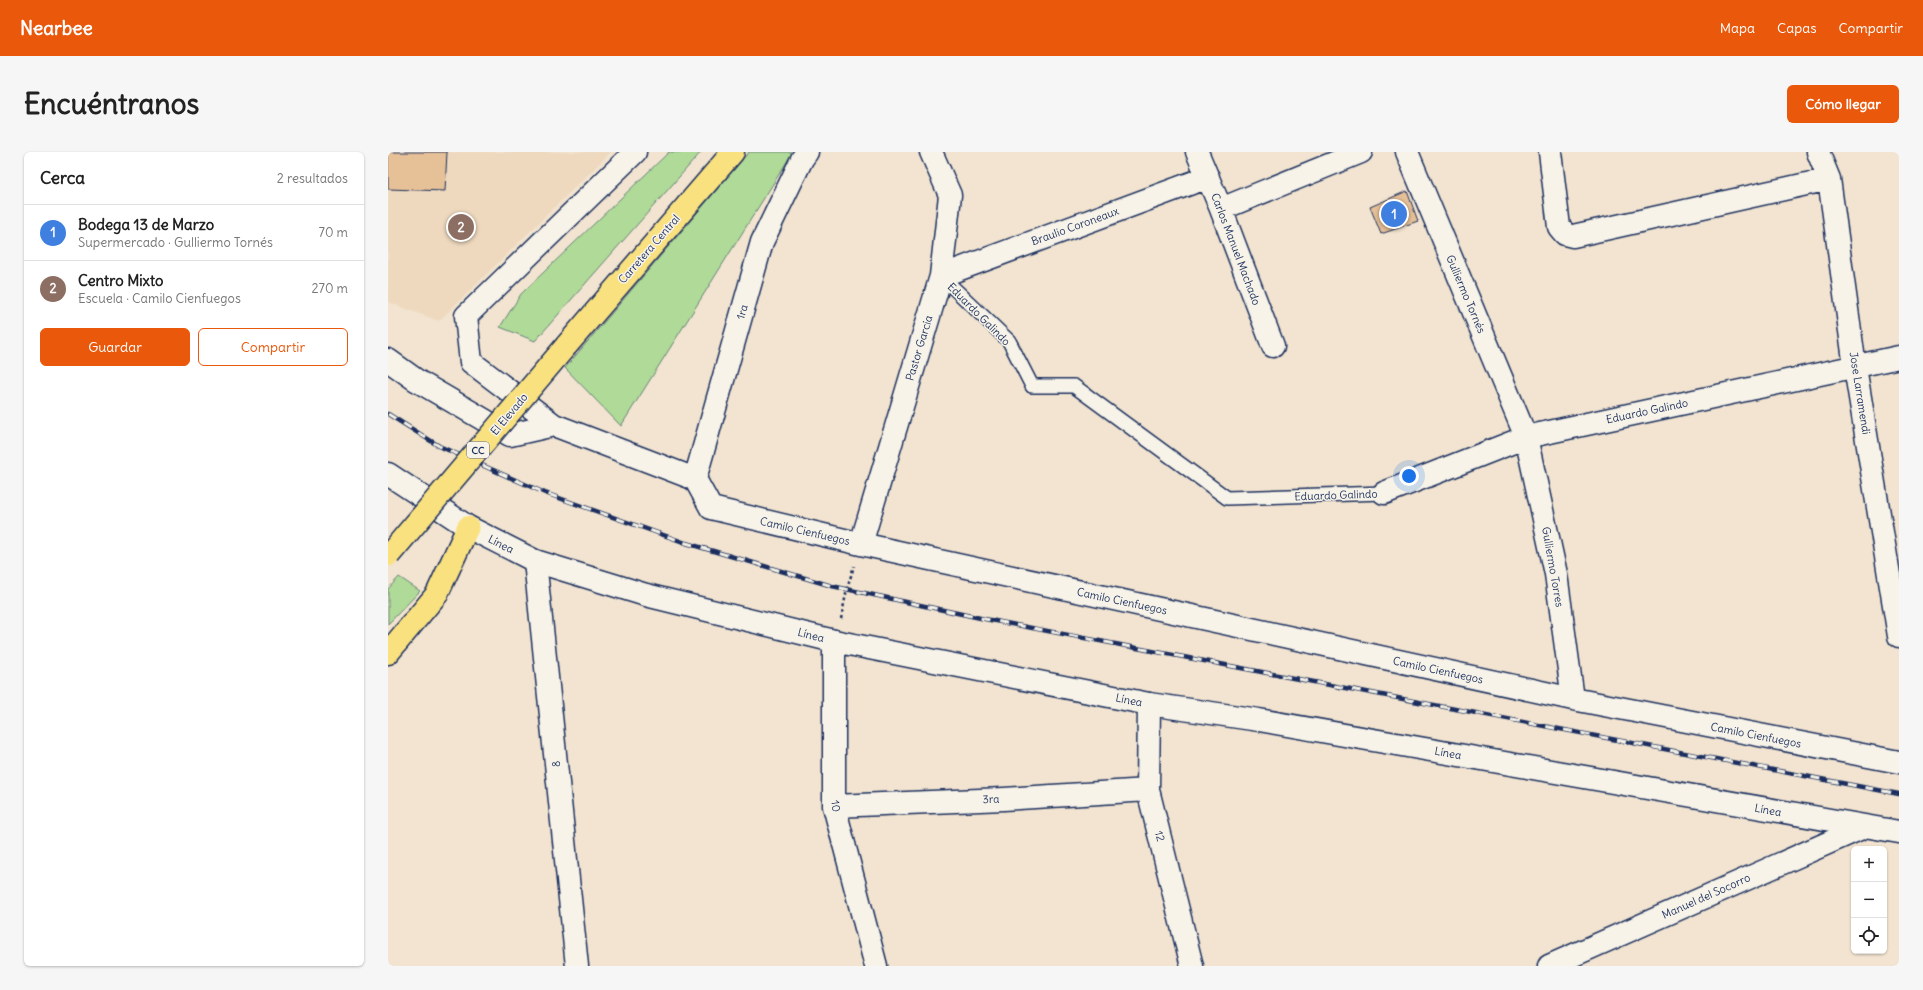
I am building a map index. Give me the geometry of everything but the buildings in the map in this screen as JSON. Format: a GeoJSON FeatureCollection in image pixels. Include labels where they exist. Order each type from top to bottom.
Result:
{"type":"FeatureCollection","features":[{"type":"Feature","properties":{"kind":"highway","name":"Carretera Central"},"geometry":{"type":"LineString","coordinates":[[566,346],[733,152]]}},
{"type":"Feature","properties":{"kind":"highway","name":"El Elevado"},"geometry":{"type":"LineString","coordinates":[[389,556],[566,346]]}},
{"type":"Feature","properties":{"kind":"highway"},"geometry":{"type":"LineString","coordinates":[[388,653],[437,594],[468,527]]}},
{"type":"Feature","properties":{"kind":"street"},"geometry":{"type":"LineString","coordinates":[[635,152],[466,316],[471,362],[554,425],[695,479]]}},
{"type":"Feature","properties":{"kind":"street","name":"1ra"},"geometry":{"type":"LineString","coordinates":[[695,479],[762,242],[802,159],[807,152]]}},
{"type":"Feature","properties":{"kind":"street","name":"Pastor García"},"geometry":{"type":"LineString","coordinates":[[860,544],[941,276],[950,195],[931,152]]}},
{"type":"Feature","properties":{"kind":"street","name":"Carlos Manuel Machado"},"geometry":{"type":"LineString","coordinates":[[1197,152],[1221,209],[1273,346]]}},
{"type":"Feature","properties":{"kind":"street"},"geometry":{"type":"LineString","coordinates":[[1221,209],[1361,152]]}},
{"type":"Feature","properties":{"kind":"street","name":"Gulliermo Tornés"},"geometry":{"type":"LineString","coordinates":[[1406,152],[1526,437]]}},
{"type":"Feature","properties":{"kind":"street"},"geometry":{"type":"LineString","coordinates":[[1550,152],[1559,227],[1565,234],[1573,236],[1829,179]]}},
{"type":"Feature","properties":{"kind":"street","name":"Jose Larramendi"},"geometry":{"type":"LineString","coordinates":[[1818,152],[1829,179],[1855,368],[1893,552],[1899,636]]}},
{"type":"Feature","properties":{"kind":"street","name":"Braulio Coroneaux"},"geometry":{"type":"LineString","coordinates":[[941,276],[1208,177]]}},
{"type":"Feature","properties":{"kind":"street","name":"Eduardo Galindo"},"geometry":{"type":"LineString","coordinates":[[1384,493],[1526,437],[1855,368],[1899,357]]}},
{"type":"Feature","properties":{"kind":"street"},"geometry":{"type":"LineString","coordinates":[[388,360],[416,380],[510,435],[554,425]]}},
{"type":"Feature","properties":{"kind":"street","name":"Gulliermo Torres"},"geometry":{"type":"LineString","coordinates":[[1526,437],[1556,574],[1573,699]]}},
{"type":"Feature","properties":{"kind":"street","name":"Línea"},"geometry":{"type":"LineString","coordinates":[[388,474],[468,527],[535,561],[646,595],[834,641],[1149,704],[1267,721],[1899,832]]}},
{"type":"Feature","properties":{"kind":"street","name":"Camilo Cienfuegos"},"geometry":{"type":"LineString","coordinates":[[695,479],[711,508],[860,544],[1573,699],[1899,762]]}},
{"type":"Feature","properties":{"kind":"street","name":"8"},"geometry":{"type":"LineString","coordinates":[[535,561],[577,966]]}},
{"type":"Feature","properties":{"kind":"street","name":"10"},"geometry":{"type":"LineString","coordinates":[[834,641],[834,806],[876,966]]}},
{"type":"Feature","properties":{"kind":"street","name":"12"},"geometry":{"type":"LineString","coordinates":[[1149,704],[1148,790],[1192,966]]}},
{"type":"Feature","properties":{"kind":"street","name":"3ra"},"geometry":{"type":"LineString","coordinates":[[834,806],[1004,799],[1148,790]]}},
{"type":"Feature","properties":{"kind":"street","name":"Manuel del Socorro"},"geometry":{"type":"LineString","coordinates":[[1549,966],[1864,827]]}},
{"type":"Feature","properties":{"kind":"lane","name":"Eduardo Galindo"},"geometry":{"type":"LineString","coordinates":[[941,276],[1009,340],[1032,386],[1074,386],[1227,498],[1384,493]]}},
{"type":"Feature","properties":{"kind":"path"},"geometry":{"type":"LineString","coordinates":[[834,641],[840,624],[847,589],[860,544]]}},
{"type":"Feature","properties":{"kind":"shaded area"},"geometry":{"type":"Polygon","coordinates":[[[388,152],[611,152],[439,321],[388,302],[388,152]]]}},
{"type":"Feature","properties":{"kind":"green space"},"geometry":{"type":"Polygon","coordinates":[[[669,152],[701,152],[535,341],[500,327],[521,294],[669,152]]]}},
{"type":"Feature","properties":{"kind":"green space"},"geometry":{"type":"Polygon","coordinates":[[[749,152],[793,152],[621,426],[565,368],[749,152]]]}},
{"type":"Feature","properties":{"kind":"green space"},"geometry":{"type":"Polygon","coordinates":[[[399,577],[420,591],[388,624],[388,589],[399,577]]]}},
{"type":"Feature","properties":{"kind":"railway"},"geometry":{"type":"LineString","coordinates":[[388,414],[439,446],[545,493],[686,543],[832,586],[985,619],[1899,794]]}},
{"type":"Feature","properties":{"kind":"place","name":"Bodega 13 de Marzo"},"geometry":{"type":"Point","coordinates":[1394,214]}},
{"type":"Feature","properties":{"kind":"place","name":"Centro Mixto"},"geometry":{"type":"Point","coordinates":[461,227]}}]}
